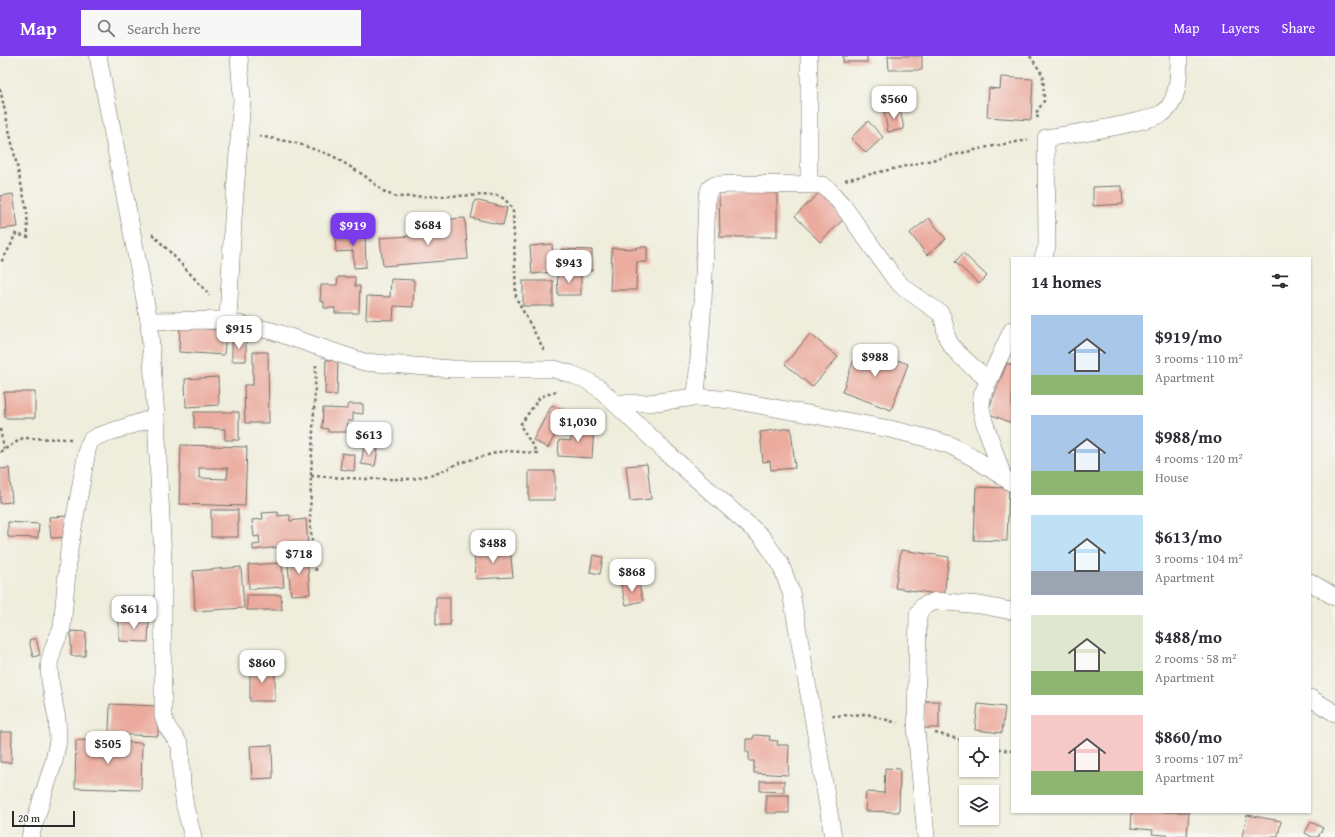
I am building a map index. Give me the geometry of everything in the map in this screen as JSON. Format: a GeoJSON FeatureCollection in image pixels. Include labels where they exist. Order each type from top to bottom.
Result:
{"type":"FeatureCollection","features":[{"type":"Feature","properties":{"kind":"street"},"geometry":{"type":"LineString","coordinates":[[98,56],[149,321],[156,417],[163,560],[164,716],[168,727],[180,745],[182,785],[185,807],[193,837]]}},
{"type":"Feature","properties":{"kind":"street"},"geometry":{"type":"LineString","coordinates":[[223,321],[233,219],[242,100],[239,56]]}},
{"type":"Feature","properties":{"kind":"street"},"geometry":{"type":"LineString","coordinates":[[809,56],[816,185]]}},
{"type":"Feature","properties":{"kind":"street"},"geometry":{"type":"LineString","coordinates":[[1043,257],[1047,246],[1044,138],[1121,126],[1163,113],[1170,105],[1178,86],[1179,56]]}},
{"type":"Feature","properties":{"kind":"street"},"geometry":{"type":"LineString","coordinates":[[696,397],[703,302],[707,197],[710,188],[715,185],[816,185],[829,190],[843,206],[895,279],[903,287],[940,313],[943,317],[951,344],[988,380]]}},
{"type":"Feature","properties":{"kind":"street"},"geometry":{"type":"LineString","coordinates":[[149,321],[223,321],[272,331],[364,362],[452,369],[554,370],[571,374],[586,380],[600,390],[616,403],[665,451],[762,537],[780,563],[791,592],[833,837]]}},
{"type":"Feature","properties":{"kind":"street"},"geometry":{"type":"LineString","coordinates":[[1008,480],[984,421],[981,408],[982,395],[1011,332]]}},
{"type":"Feature","properties":{"kind":"street"},"geometry":{"type":"LineString","coordinates":[[616,403],[648,403],[696,397],[746,403],[890,429],[950,445],[974,458],[1008,480]]}},
{"type":"Feature","properties":{"kind":"street"},"geometry":{"type":"LineString","coordinates":[[30,837],[54,761],[58,740],[57,719],[50,680],[49,663],[54,646],[62,628],[69,550],[88,446],[92,440],[156,417]]}},
{"type":"Feature","properties":{"kind":"street"},"geometry":{"type":"LineString","coordinates":[[1311,583],[1335,597]]}},
{"type":"Feature","properties":{"kind":"street"},"geometry":{"type":"LineString","coordinates":[[926,837],[916,729],[918,616],[923,606],[936,601],[980,605],[1011,611]]}},
{"type":"Feature","properties":{"kind":"street"},"geometry":{"type":"LineString","coordinates":[[1311,699],[1335,713]]}},
{"type":"Feature","properties":{"kind":"path"},"geometry":{"type":"LineString","coordinates":[[816,185],[988,147],[1044,138],[1036,113],[1044,101],[1043,75],[1030,56]]}},
{"type":"Feature","properties":{"kind":"path"},"geometry":{"type":"LineString","coordinates":[[0,89],[27,211],[28,237],[15,234],[0,264]]}},
{"type":"Feature","properties":{"kind":"path"},"geometry":{"type":"LineString","coordinates":[[239,132],[296,143],[333,156],[365,176],[383,191],[396,197],[496,195],[505,199],[513,210],[516,298],[554,370]]}},
{"type":"Feature","properties":{"kind":"path"},"geometry":{"type":"LineString","coordinates":[[130,223],[151,234],[169,251],[208,293],[223,321]]}},
{"type":"Feature","properties":{"kind":"path"},"geometry":{"type":"LineString","coordinates":[[316,571],[310,524],[317,347]]}},
{"type":"Feature","properties":{"kind":"path"},"geometry":{"type":"LineString","coordinates":[[311,476],[366,479],[413,479],[438,474],[459,463],[499,452],[537,452],[520,425],[540,397],[586,380]]}},
{"type":"Feature","properties":{"kind":"path"},"geometry":{"type":"LineString","coordinates":[[0,429],[4,449]]}},
{"type":"Feature","properties":{"kind":"path"},"geometry":{"type":"LineString","coordinates":[[0,452],[23,438],[92,440]]}},
{"type":"Feature","properties":{"kind":"path"},"geometry":{"type":"LineString","coordinates":[[813,717],[867,714],[916,729],[959,740]]}},
{"type":"Feature","properties":{"kind":"path"},"geometry":{"type":"LineString","coordinates":[[999,749],[1011,751]]}},
{"type":"Feature","properties":{"kind":"building"},"geometry":{"type":"Polygon","coordinates":[[[843,56],[867,56],[867,62],[843,62],[843,56]]]}},
{"type":"Feature","properties":{"kind":"building"},"geometry":{"type":"Polygon","coordinates":[[[888,56],[922,56],[922,70],[889,70],[888,56]]]}},
{"type":"Feature","properties":{"kind":"building"},"geometry":{"type":"Polygon","coordinates":[[[1001,77],[1033,79],[1031,120],[987,117],[989,88],[1000,89],[1001,77]]]}},
{"type":"Feature","properties":{"kind":"building"},"geometry":{"type":"Polygon","coordinates":[[[900,109],[904,129],[888,132],[884,112],[900,109]]]}},
{"type":"Feature","properties":{"kind":"building"},"geometry":{"type":"Polygon","coordinates":[[[868,121],[883,137],[866,153],[851,138],[868,121]]]}},
{"type":"Feature","properties":{"kind":"building"},"geometry":{"type":"Polygon","coordinates":[[[1122,186],[1123,204],[1093,206],[1093,187],[1122,186]]]}},
{"type":"Feature","properties":{"kind":"building"},"geometry":{"type":"Polygon","coordinates":[[[777,191],[777,237],[720,237],[719,192],[777,191]]]}},
{"type":"Feature","properties":{"kind":"building"},"geometry":{"type":"Polygon","coordinates":[[[820,192],[845,218],[820,242],[795,216],[820,192]]]}},
{"type":"Feature","properties":{"kind":"building"},"geometry":{"type":"Polygon","coordinates":[[[13,194],[18,227],[0,229],[0,196],[13,194]]]}},
{"type":"Feature","properties":{"kind":"building"},"geometry":{"type":"Polygon","coordinates":[[[475,200],[507,208],[503,225],[471,218],[475,200]]]}},
{"type":"Feature","properties":{"kind":"building"},"geometry":{"type":"Polygon","coordinates":[[[465,218],[468,259],[383,266],[380,238],[439,234],[438,220],[465,218]]]}},
{"type":"Feature","properties":{"kind":"building"},"geometry":{"type":"Polygon","coordinates":[[[929,218],[946,239],[927,255],[910,233],[929,218]]]}},
{"type":"Feature","properties":{"kind":"building"},"geometry":{"type":"Polygon","coordinates":[[[365,233],[366,267],[354,268],[353,251],[336,252],[335,234],[365,233]]]}},
{"type":"Feature","properties":{"kind":"building"},"geometry":{"type":"Polygon","coordinates":[[[552,244],[554,272],[532,274],[530,246],[552,244]]]}},
{"type":"Feature","properties":{"kind":"building"},"geometry":{"type":"Polygon","coordinates":[[[637,247],[647,247],[647,262],[637,262],[636,290],[610,290],[612,248],[637,249],[637,247]]]}},
{"type":"Feature","properties":{"kind":"building"},"geometry":{"type":"Polygon","coordinates":[[[561,249],[592,250],[592,271],[561,271],[561,249]]]}},
{"type":"Feature","properties":{"kind":"building"},"geometry":{"type":"Polygon","coordinates":[[[963,253],[987,276],[979,284],[955,262],[963,253]]]}},
{"type":"Feature","properties":{"kind":"building"},"geometry":{"type":"Polygon","coordinates":[[[557,273],[581,273],[581,295],[558,295],[557,273]]]}},
{"type":"Feature","properties":{"kind":"building"},"geometry":{"type":"Polygon","coordinates":[[[338,277],[355,277],[355,286],[360,286],[359,313],[335,313],[335,308],[324,308],[324,302],[320,301],[321,285],[337,285],[338,277]]]}},
{"type":"Feature","properties":{"kind":"building"},"geometry":{"type":"Polygon","coordinates":[[[391,279],[414,280],[413,307],[394,306],[393,320],[366,319],[367,296],[390,297],[391,279]]]}},
{"type":"Feature","properties":{"kind":"building"},"geometry":{"type":"Polygon","coordinates":[[[523,281],[553,281],[553,306],[523,306],[523,281]]]}},
{"type":"Feature","properties":{"kind":"building"},"geometry":{"type":"Polygon","coordinates":[[[180,327],[226,330],[224,355],[179,352],[180,327]]]}},
{"type":"Feature","properties":{"kind":"building"},"geometry":{"type":"Polygon","coordinates":[[[810,334],[838,357],[812,387],[785,364],[810,334]]]}},
{"type":"Feature","properties":{"kind":"building"},"geometry":{"type":"Polygon","coordinates":[[[232,338],[246,339],[246,361],[232,361],[232,338]]]}},
{"type":"Feature","properties":{"kind":"building"},"geometry":{"type":"Polygon","coordinates":[[[859,346],[908,364],[891,410],[842,392],[859,346]]]}},
{"type":"Feature","properties":{"kind":"building"},"geometry":{"type":"Polygon","coordinates":[[[253,352],[268,352],[269,423],[245,423],[244,385],[253,385],[253,352]]]}},
{"type":"Feature","properties":{"kind":"building"},"geometry":{"type":"Polygon","coordinates":[[[326,360],[338,360],[337,395],[325,394],[326,360]]]}},
{"type":"Feature","properties":{"kind":"building"},"geometry":{"type":"Polygon","coordinates":[[[1007,363],[1011,365],[1011,423],[987,413],[1007,363]]]}},
{"type":"Feature","properties":{"kind":"building"},"geometry":{"type":"Polygon","coordinates":[[[218,377],[219,405],[186,407],[185,379],[218,377]]]}},
{"type":"Feature","properties":{"kind":"building"},"geometry":{"type":"Polygon","coordinates":[[[4,392],[35,392],[35,418],[5,418],[4,392]]]}},
{"type":"Feature","properties":{"kind":"building"},"geometry":{"type":"Polygon","coordinates":[[[348,404],[363,404],[363,414],[353,413],[353,421],[348,421],[347,432],[328,432],[328,429],[322,428],[323,408],[347,409],[348,404]]]}},
{"type":"Feature","properties":{"kind":"building"},"geometry":{"type":"Polygon","coordinates":[[[552,405],[567,412],[548,448],[533,440],[552,405]]]}},
{"type":"Feature","properties":{"kind":"building"},"geometry":{"type":"Polygon","coordinates":[[[194,412],[239,412],[239,440],[225,440],[225,429],[194,428],[194,412]]]}},
{"type":"Feature","properties":{"kind":"building"},"geometry":{"type":"Polygon","coordinates":[[[571,426],[594,427],[592,458],[558,456],[559,440],[571,441],[571,426]]]}},
{"type":"Feature","properties":{"kind":"building"},"geometry":{"type":"Polygon","coordinates":[[[791,428],[795,468],[771,470],[770,461],[763,462],[760,432],[791,428]]]}},
{"type":"Feature","properties":{"kind":"building"},"geometry":{"type":"Polygon","coordinates":[[[181,445],[247,447],[245,506],[179,504],[181,445]],[[199,468],[199,478],[227,479],[228,468],[199,468]]]}},
{"type":"Feature","properties":{"kind":"building"},"geometry":{"type":"Polygon","coordinates":[[[364,446],[378,449],[375,466],[361,464],[364,446]]]}},
{"type":"Feature","properties":{"kind":"building"},"geometry":{"type":"Polygon","coordinates":[[[342,453],[355,455],[354,471],[340,469],[342,453]]]}},
{"type":"Feature","properties":{"kind":"building"},"geometry":{"type":"Polygon","coordinates":[[[647,464],[651,499],[630,501],[626,466],[647,464]]]}},
{"type":"Feature","properties":{"kind":"building"},"geometry":{"type":"Polygon","coordinates":[[[9,468],[12,502],[0,503],[0,469],[9,468]]]}},
{"type":"Feature","properties":{"kind":"building"},"geometry":{"type":"Polygon","coordinates":[[[529,471],[555,471],[555,500],[529,500],[529,471]]]}},
{"type":"Feature","properties":{"kind":"building"},"geometry":{"type":"Polygon","coordinates":[[[976,487],[1009,488],[1007,541],[974,540],[976,487]]]}},
{"type":"Feature","properties":{"kind":"building"},"geometry":{"type":"Polygon","coordinates":[[[211,510],[238,510],[238,537],[211,537],[211,510]]]}},
{"type":"Feature","properties":{"kind":"building"},"geometry":{"type":"Polygon","coordinates":[[[278,512],[278,516],[290,515],[290,521],[306,519],[308,544],[253,550],[253,545],[260,544],[259,536],[254,537],[252,520],[263,519],[262,513],[278,512]]]}},
{"type":"Feature","properties":{"kind":"building"},"geometry":{"type":"Polygon","coordinates":[[[69,516],[70,537],[51,538],[49,517],[69,516]]]}},
{"type":"Feature","properties":{"kind":"building"},"geometry":{"type":"Polygon","coordinates":[[[8,522],[39,524],[38,538],[8,537],[8,522]]]}},
{"type":"Feature","properties":{"kind":"building"},"geometry":{"type":"Polygon","coordinates":[[[510,548],[513,577],[476,579],[474,550],[510,548]]]}},
{"type":"Feature","properties":{"kind":"building"},"geometry":{"type":"Polygon","coordinates":[[[901,550],[949,557],[944,595],[895,588],[901,550]]]}},
{"type":"Feature","properties":{"kind":"building"},"geometry":{"type":"Polygon","coordinates":[[[307,555],[310,594],[291,595],[287,557],[307,555]]]}},
{"type":"Feature","properties":{"kind":"building"},"geometry":{"type":"Polygon","coordinates":[[[593,555],[603,557],[600,574],[590,572],[593,555]]]}},
{"type":"Feature","properties":{"kind":"building"},"geometry":{"type":"Polygon","coordinates":[[[282,563],[284,587],[249,589],[248,565],[282,563]]]}},
{"type":"Feature","properties":{"kind":"building"},"geometry":{"type":"Polygon","coordinates":[[[241,567],[244,608],[195,611],[193,571],[241,567]]]}},
{"type":"Feature","properties":{"kind":"building"},"geometry":{"type":"Polygon","coordinates":[[[638,581],[643,601],[626,605],[621,585],[638,581]]]}},
{"type":"Feature","properties":{"kind":"building"},"geometry":{"type":"Polygon","coordinates":[[[247,595],[281,595],[282,610],[247,610],[247,595]]]}},
{"type":"Feature","properties":{"kind":"building"},"geometry":{"type":"Polygon","coordinates":[[[436,597],[450,597],[450,625],[436,625],[436,597]]]}},
{"type":"Feature","properties":{"kind":"building"},"geometry":{"type":"Polygon","coordinates":[[[119,619],[149,619],[148,642],[119,641],[119,619]]]}},
{"type":"Feature","properties":{"kind":"building"},"geometry":{"type":"Polygon","coordinates":[[[71,631],[86,632],[85,656],[71,656],[71,631]]]}},
{"type":"Feature","properties":{"kind":"building"},"geometry":{"type":"Polygon","coordinates":[[[36,638],[40,655],[33,657],[29,640],[36,638]]]}},
{"type":"Feature","properties":{"kind":"building"},"geometry":{"type":"Polygon","coordinates":[[[250,668],[275,668],[275,701],[250,701],[250,668]]]}},
{"type":"Feature","properties":{"kind":"building"},"geometry":{"type":"Polygon","coordinates":[[[924,701],[939,701],[939,728],[924,728],[924,701]]]}},
{"type":"Feature","properties":{"kind":"building"},"geometry":{"type":"Polygon","coordinates":[[[110,704],[158,706],[158,736],[109,734],[110,704]]]}},
{"type":"Feature","properties":{"kind":"building"},"geometry":{"type":"Polygon","coordinates":[[[978,704],[1005,707],[1002,733],[975,730],[978,704]]]}},
{"type":"Feature","properties":{"kind":"building"},"geometry":{"type":"Polygon","coordinates":[[[0,732],[12,732],[11,763],[0,762],[0,732]]]}},
{"type":"Feature","properties":{"kind":"building"},"geometry":{"type":"Polygon","coordinates":[[[754,735],[770,736],[769,740],[778,741],[777,745],[789,745],[788,775],[754,773],[754,761],[749,761],[749,752],[746,752],[746,739],[753,739],[754,735]]]}},
{"type":"Feature","properties":{"kind":"building"},"geometry":{"type":"Polygon","coordinates":[[[76,740],[142,743],[141,790],[75,788],[76,740]]]}},
{"type":"Feature","properties":{"kind":"building"},"geometry":{"type":"Polygon","coordinates":[[[272,745],[273,778],[252,779],[250,746],[272,745]]]}},
{"type":"Feature","properties":{"kind":"building"},"geometry":{"type":"Polygon","coordinates":[[[885,768],[900,769],[899,812],[865,811],[866,792],[884,793],[885,768]]]}},
{"type":"Feature","properties":{"kind":"building"},"geometry":{"type":"Polygon","coordinates":[[[760,781],[784,781],[784,792],[760,791],[760,781]]]}},
{"type":"Feature","properties":{"kind":"building"},"geometry":{"type":"Polygon","coordinates":[[[766,795],[789,795],[789,813],[766,813],[766,795]]]}},
{"type":"Feature","properties":{"kind":"building"},"geometry":{"type":"Polygon","coordinates":[[[1132,813],[1189,813],[1187,837],[1152,834],[1153,830],[1131,828],[1132,813]]]}},
{"type":"Feature","properties":{"kind":"building"},"geometry":{"type":"Polygon","coordinates":[[[1247,815],[1281,821],[1278,837],[1242,837],[1247,815]]]}},
{"type":"Feature","properties":{"kind":"building"},"geometry":{"type":"Polygon","coordinates":[[[1311,822],[1323,828],[1318,837],[1312,837],[1305,833],[1311,822]]]}}]}
